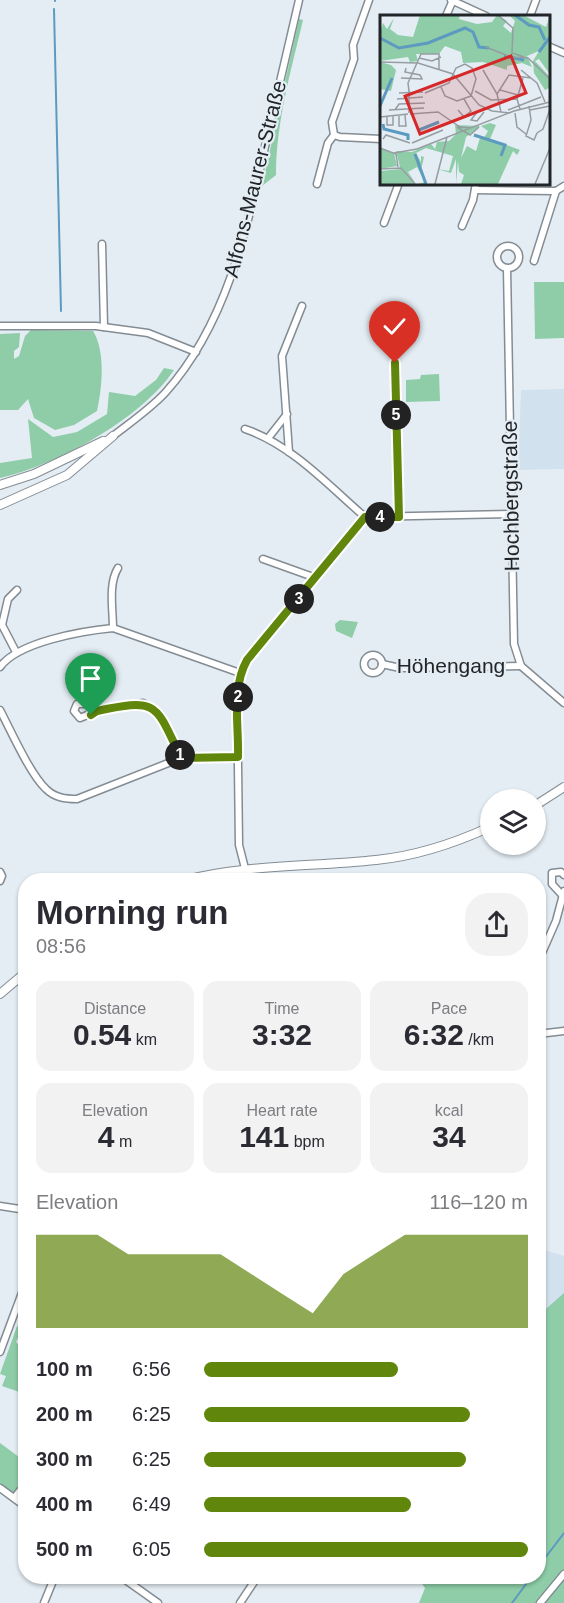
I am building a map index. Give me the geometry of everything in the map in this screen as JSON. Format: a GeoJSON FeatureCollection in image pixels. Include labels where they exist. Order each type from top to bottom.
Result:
{"type":"FeatureCollection","features":[{"type":"Feature","properties":{"kind":"street","name":"Alfons-Maurer-Straße"},"geometry":{"type":"LineString","coordinates":[[113,436],[158,400],[196,352],[227,290],[254,198],[299,0]]}},
{"type":"Feature","properties":{"kind":"street"},"geometry":{"type":"LineString","coordinates":[[317,184],[328,143],[334,135],[332,122],[354,59],[353,45],[369,0]]}},
{"type":"Feature","properties":{"kind":"street"},"geometry":{"type":"LineString","coordinates":[[446,15],[452,0],[484,15]]}},
{"type":"Feature","properties":{"kind":"street"},"geometry":{"type":"LineString","coordinates":[[530,15],[536,0]]}},
{"type":"Feature","properties":{"kind":"street"},"geometry":{"type":"LineString","coordinates":[[549,46],[564,53]]}},
{"type":"Feature","properties":{"kind":"street"},"geometry":{"type":"LineString","coordinates":[[334,135],[340,138],[380,139]]}},
{"type":"Feature","properties":{"kind":"street"},"geometry":{"type":"LineString","coordinates":[[384,223],[399,184]]}},
{"type":"Feature","properties":{"kind":"street"},"geometry":{"type":"LineString","coordinates":[[462,226],[476,186],[556,191],[564,186]]}},
{"type":"Feature","properties":{"kind":"street"},"geometry":{"type":"LineString","coordinates":[[534,261],[556,191]]}},
{"type":"Feature","properties":{"kind":"street"},"geometry":{"type":"LineString","coordinates":[[102,244],[104,327]]}},
{"type":"Feature","properties":{"kind":"street","name":"Hochbergstraße"},"geometry":{"type":"LineString","coordinates":[[507,268],[514,644],[521,666]]}},
{"type":"Feature","properties":{"kind":"street"},"geometry":{"type":"LineString","coordinates":[[289,452],[282,356],[302,306]]}},
{"type":"Feature","properties":{"kind":"street"},"geometry":{"type":"LineString","coordinates":[[0,326],[104,327],[148,333],[196,352]]}},
{"type":"Feature","properties":{"kind":"street"},"geometry":{"type":"LineString","coordinates":[[395,363],[399,517]]}},
{"type":"Feature","properties":{"kind":"street"},"geometry":{"type":"LineString","coordinates":[[269,437],[287,413]]}},
{"type":"Feature","properties":{"kind":"street"},"geometry":{"type":"LineString","coordinates":[[245,429],[269,437],[365,517],[511,514]]}},
{"type":"Feature","properties":{"kind":"street"},"geometry":{"type":"LineString","coordinates":[[0,485],[34,474],[113,436]]}},
{"type":"Feature","properties":{"kind":"street"},"geometry":{"type":"LineString","coordinates":[[0,505],[67,475],[113,436]]}},
{"type":"Feature","properties":{"kind":"street"},"geometry":{"type":"LineString","coordinates":[[245,873],[239,844],[240,673],[247,660],[365,517]]}},
{"type":"Feature","properties":{"kind":"street"},"geometry":{"type":"LineString","coordinates":[[264,558],[316,578]]}},
{"type":"Feature","properties":{"kind":"street"},"geometry":{"type":"LineString","coordinates":[[113,628],[113,585],[114,574],[118,568]]}},
{"type":"Feature","properties":{"kind":"street"},"geometry":{"type":"LineString","coordinates":[[16,652],[2,625],[8,599],[17,590]]}},
{"type":"Feature","properties":{"kind":"street"},"geometry":{"type":"LineString","coordinates":[[0,667],[16,652],[94,630],[113,628],[240,673]]}},
{"type":"Feature","properties":{"kind":"street","name":"Höhengang"},"geometry":{"type":"LineString","coordinates":[[382,664],[400,668],[521,666]]}},
{"type":"Feature","properties":{"kind":"street"},"geometry":{"type":"LineString","coordinates":[[521,666],[564,703]]}},
{"type":"Feature","properties":{"kind":"street"},"geometry":{"type":"LineString","coordinates":[[97,711],[143,703],[153,709],[164,721],[181,758]]}},
{"type":"Feature","properties":{"kind":"street"},"geometry":{"type":"LineString","coordinates":[[0,710],[37,778],[46,789],[63,799],[77,799],[92,794],[181,758],[238,757]]}},
{"type":"Feature","properties":{"kind":"street"},"geometry":{"type":"LineString","coordinates":[[546,798],[564,786]]}},
{"type":"Feature","properties":{"kind":"street"},"geometry":{"type":"LineString","coordinates":[[219,873],[243,868],[387,859],[440,846],[480,831]]}},
{"type":"Feature","properties":{"kind":"street"},"geometry":{"type":"LineString","coordinates":[[0,872],[2,876],[0,881]]}},
{"type":"Feature","properties":{"kind":"street"},"geometry":{"type":"LineString","coordinates":[[546,940],[563,893],[552,884],[552,873],[561,872],[564,875]]}},
{"type":"Feature","properties":{"kind":"street"},"geometry":{"type":"LineString","coordinates":[[0,994],[18,979]]}},
{"type":"Feature","properties":{"kind":"street"},"geometry":{"type":"LineString","coordinates":[[546,1033],[564,1031]]}},
{"type":"Feature","properties":{"kind":"street"},"geometry":{"type":"LineString","coordinates":[[0,1206],[18,1209]]}},
{"type":"Feature","properties":{"kind":"street"},"geometry":{"type":"LineString","coordinates":[[0,1352],[18,1304]]}},
{"type":"Feature","properties":{"kind":"street"},"geometry":{"type":"LineString","coordinates":[[0,1488],[18,1501]]}},
{"type":"Feature","properties":{"kind":"street"},"geometry":{"type":"LineString","coordinates":[[14,1498],[18,1493]]}},
{"type":"Feature","properties":{"kind":"street"},"geometry":{"type":"LineString","coordinates":[[540,1603],[564,1574]]}},
{"type":"Feature","properties":{"kind":"street"},"geometry":{"type":"LineString","coordinates":[[44,1603],[52,1584]]}},
{"type":"Feature","properties":{"kind":"street"},"geometry":{"type":"LineString","coordinates":[[137,1584],[158,1603]]}},
{"type":"Feature","properties":{"kind":"street"},"geometry":{"type":"LineString","coordinates":[[240,1603],[253,1584]]}},
{"type":"Feature","properties":{"kind":"shaded area"},"geometry":{"type":"Polygon","coordinates":[[[564,389],[564,469],[518,470],[521,390],[564,389]]]}},
{"type":"Feature","properties":{"kind":"shaded area"},"geometry":{"type":"Polygon","coordinates":[[[546,1250],[564,1256],[564,1306],[546,1340],[546,1250]]]}},
{"type":"Feature","properties":{"kind":"green space"},"geometry":{"type":"Polygon","coordinates":[[[299,19],[303,20],[281,116],[276,175],[262,186],[299,19]]]}},
{"type":"Feature","properties":{"kind":"green space"},"geometry":{"type":"Polygon","coordinates":[[[534,282],[564,282],[564,338],[535,339],[534,282]]]}},
{"type":"Feature","properties":{"kind":"green space"},"geometry":{"type":"Polygon","coordinates":[[[31,330],[93,331],[101,359],[97,411],[74,425],[55,430],[34,418],[28,399],[18,410],[0,410],[0,334],[20,333],[19,347],[14,351],[14,359],[19,356],[25,336],[31,330]]]}},
{"type":"Feature","properties":{"kind":"green space"},"geometry":{"type":"Polygon","coordinates":[[[164,368],[174,370],[159,388],[141,406],[96,438],[47,463],[0,478],[0,463],[32,458],[28,419],[53,437],[77,432],[107,414],[109,392],[135,396],[156,380],[164,368]]]}},
{"type":"Feature","properties":{"kind":"green space"},"geometry":{"type":"Polygon","coordinates":[[[439,374],[440,401],[406,402],[406,380],[420,379],[421,375],[439,374]]]}},
{"type":"Feature","properties":{"kind":"green space"},"geometry":{"type":"Polygon","coordinates":[[[340,620],[358,622],[352,638],[336,631],[335,624],[340,620]]]}},
{"type":"Feature","properties":{"kind":"green space"},"geometry":{"type":"Polygon","coordinates":[[[564,1293],[564,1603],[419,1603],[425,1588],[422,1584],[546,1584],[546,1309],[564,1293]]]}},
{"type":"Feature","properties":{"kind":"green space"},"geometry":{"type":"Polygon","coordinates":[[[17,1326],[18,1392],[2,1386],[6,1376],[0,1374],[17,1326]]]}},
{"type":"Feature","properties":{"kind":"green space"},"geometry":{"type":"Polygon","coordinates":[[[0,1443],[18,1456],[18,1493],[14,1498],[0,1488],[0,1443]]]}},
{"type":"Feature","properties":{"kind":"waterway"},"geometry":{"type":"LineString","coordinates":[[54,9],[61,311]]}},
{"type":"Feature","properties":{"kind":"waterway"},"geometry":{"type":"LineString","coordinates":[[546,1557],[564,1533]]}},
{"type":"Feature","properties":{"kind":"waterway"},"geometry":{"type":"LineString","coordinates":[[512,1603],[526,1584]]}},
{"type":"Feature","properties":{"kind":"route"},"geometry":{"type":"LineString","coordinates":[[91,715],[97,711],[143,703],[153,709],[164,721],[181,758],[238,757],[237,687],[240,673],[247,660],[365,517],[399,517],[395,363]]}}]}
